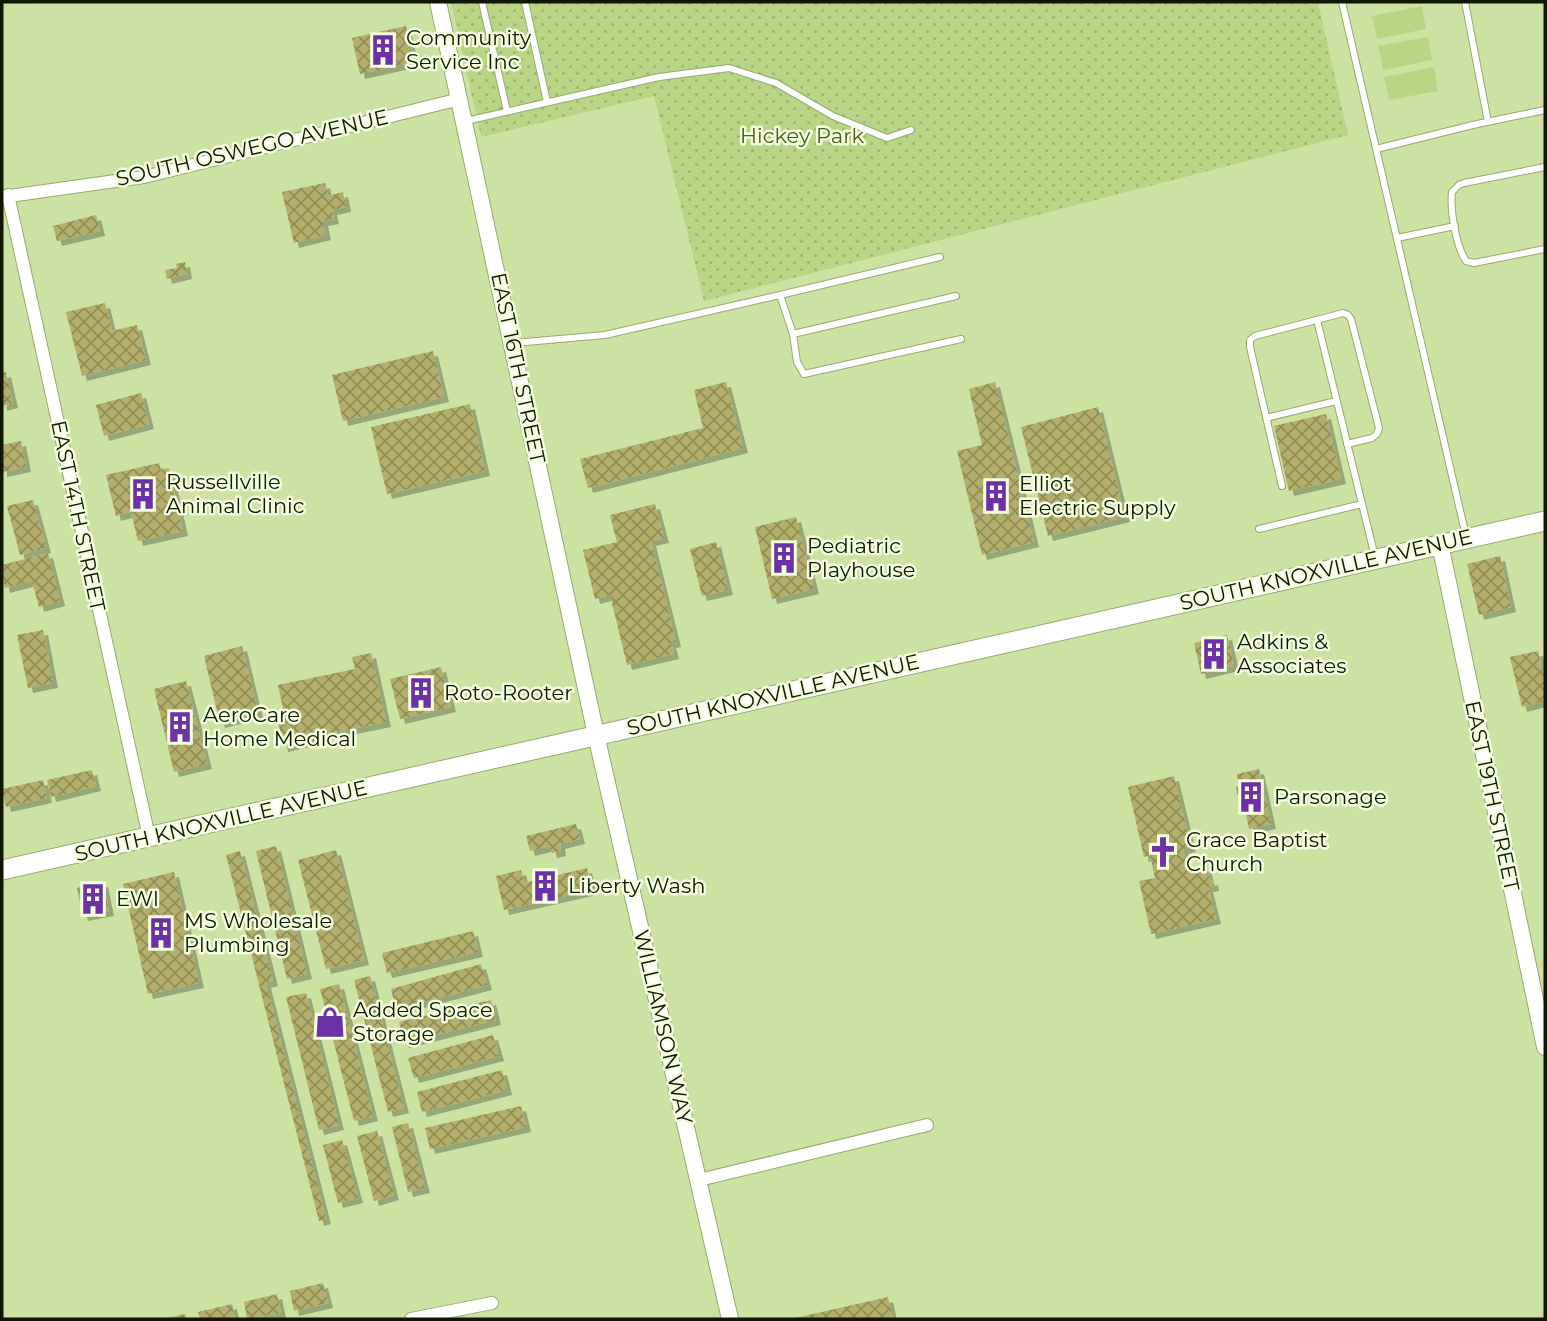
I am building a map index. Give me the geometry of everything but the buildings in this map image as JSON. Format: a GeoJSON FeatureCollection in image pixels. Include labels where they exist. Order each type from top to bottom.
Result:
{"type":"FeatureCollection","features":[{"type":"Feature","properties":{"kind":"main road","name":"SOUTH KNOXVILLE AVENUE"},"geometry":{"type":"LineString","coordinates":[[2,870],[1545,521]]}},
{"type":"Feature","properties":{"kind":"street","name":"EAST 16TH STREET"},"geometry":{"type":"LineString","coordinates":[[438,2],[596,735]]}},
{"type":"Feature","properties":{"kind":"street","name":"SOUTH OSWEGO AVENUE"},"geometry":{"type":"LineString","coordinates":[[5,196],[144,177],[460,99]]}},
{"type":"Feature","properties":{"kind":"street","name":"EAST 14TH STREET"},"geometry":{"type":"LineString","coordinates":[[5,196],[149,837]]}},
{"type":"Feature","properties":{"kind":"street","name":"EAST 19TH STREET"},"geometry":{"type":"LineString","coordinates":[[1440,544],[1545,1047]]}},
{"type":"Feature","properties":{"kind":"street","name":"WILLIAMSON WAY"},"geometry":{"type":"LineString","coordinates":[[596,735],[730,1319]]}},
{"type":"Feature","properties":{"kind":"street"},"geometry":{"type":"LineString","coordinates":[[699,1180],[927,1125]]}},
{"type":"Feature","properties":{"kind":"street"},"geometry":{"type":"LineString","coordinates":[[411,1319],[492,1303]]}},
{"type":"Feature","properties":{"kind":"lane"},"geometry":{"type":"LineString","coordinates":[[482,2],[507,111]]}},
{"type":"Feature","properties":{"kind":"lane"},"geometry":{"type":"LineString","coordinates":[[525,2],[547,102]]}},
{"type":"Feature","properties":{"kind":"lane"},"geometry":{"type":"LineString","coordinates":[[1342,2],[1467,538]]}},
{"type":"Feature","properties":{"kind":"lane"},"geometry":{"type":"LineString","coordinates":[[1465,2],[1488,122]]}},
{"type":"Feature","properties":{"kind":"lane"},"geometry":{"type":"LineString","coordinates":[[464,121],[659,77],[729,68],[776,83],[833,116],[887,138],[911,130]]}},
{"type":"Feature","properties":{"kind":"lane"},"geometry":{"type":"LineString","coordinates":[[1376,149],[1545,110]]}},
{"type":"Feature","properties":{"kind":"lane"},"geometry":{"type":"LineString","coordinates":[[1545,167],[1464,183],[1451,192],[1455,226],[1466,261],[1474,263],[1545,249]]}},
{"type":"Feature","properties":{"kind":"lane"},"geometry":{"type":"LineString","coordinates":[[1397,238],[1455,226]]}},
{"type":"Feature","properties":{"kind":"lane"},"geometry":{"type":"LineString","coordinates":[[512,342],[604,335],[940,257]]}},
{"type":"Feature","properties":{"kind":"lane"},"geometry":{"type":"LineString","coordinates":[[780,295],[793,334],[797,362],[804,374],[961,339]]}},
{"type":"Feature","properties":{"kind":"lane"},"geometry":{"type":"LineString","coordinates":[[793,334],[956,296]]}},
{"type":"Feature","properties":{"kind":"lane"},"geometry":{"type":"LineString","coordinates":[[1282,486],[1250,347],[1250,340],[1255,336],[1343,313],[1348,314],[1379,428],[1372,438],[1347,444]]}},
{"type":"Feature","properties":{"kind":"lane"},"geometry":{"type":"LineString","coordinates":[[1317,320],[1375,559]]}},
{"type":"Feature","properties":{"kind":"lane"},"geometry":{"type":"LineString","coordinates":[[1266,418],[1336,401]]}},
{"type":"Feature","properties":{"kind":"lane"},"geometry":{"type":"LineString","coordinates":[[1259,529],[1362,504]]}},
{"type":"Feature","properties":{"kind":"green space","name":"Hickey Park"},"geometry":{"type":"Polygon","coordinates":[[[451,2],[1318,2],[1348,135],[704,301],[654,96],[481,137],[451,2]]]}},
{"type":"Feature","properties":{"kind":"green space"},"geometry":{"type":"Polygon","coordinates":[[[1422,6],[1426,29],[1377,39],[1372,16],[1422,6]]]}},
{"type":"Feature","properties":{"kind":"green space"},"geometry":{"type":"Polygon","coordinates":[[[1428,37],[1432,60],[1383,70],[1378,46],[1428,37]]]}},
{"type":"Feature","properties":{"kind":"green space"},"geometry":{"type":"Polygon","coordinates":[[[1434,67],[1438,91],[1389,100],[1384,77],[1434,67]]]}},
{"type":"Feature","properties":{"kind":"place","name":"Community Service Inc"},"geometry":{"type":"Point","coordinates":[383,50]}},
{"type":"Feature","properties":{"kind":"place","name":"Russellville Animal Clinic"},"geometry":{"type":"Point","coordinates":[143,494]}},
{"type":"Feature","properties":{"kind":"place","name":"Elliot Electric Supply"},"geometry":{"type":"Point","coordinates":[996,496]}},
{"type":"Feature","properties":{"kind":"place","name":"Pediatric Playhouse"},"geometry":{"type":"Point","coordinates":[784,558]}},
{"type":"Feature","properties":{"kind":"place","name":"Adkins & Associates"},"geometry":{"type":"Point","coordinates":[1214,654]}},
{"type":"Feature","properties":{"kind":"place","name":"Roto-Rooter"},"geometry":{"type":"Point","coordinates":[421,693]}},
{"type":"Feature","properties":{"kind":"place","name":"AeroCare Home Medical"},"geometry":{"type":"Point","coordinates":[180,727]}},
{"type":"Feature","properties":{"kind":"place","name":"Parsonage"},"geometry":{"type":"Point","coordinates":[1251,797]}},
{"type":"Feature","properties":{"kind":"place","name":"Grace Baptist Church"},"geometry":{"type":"Point","coordinates":[1163,852]}},
{"type":"Feature","properties":{"kind":"place","name":"Liberty Wash"},"geometry":{"type":"Point","coordinates":[545,886]}},
{"type":"Feature","properties":{"kind":"place","name":"EWI"},"geometry":{"type":"Point","coordinates":[93,899]}},
{"type":"Feature","properties":{"kind":"place","name":"MS Wholesale Plumbing"},"geometry":{"type":"Point","coordinates":[161,933]}},
{"type":"Feature","properties":{"kind":"place","name":"Added Space Storage"},"geometry":{"type":"Point","coordinates":[330,1022]}}]}
